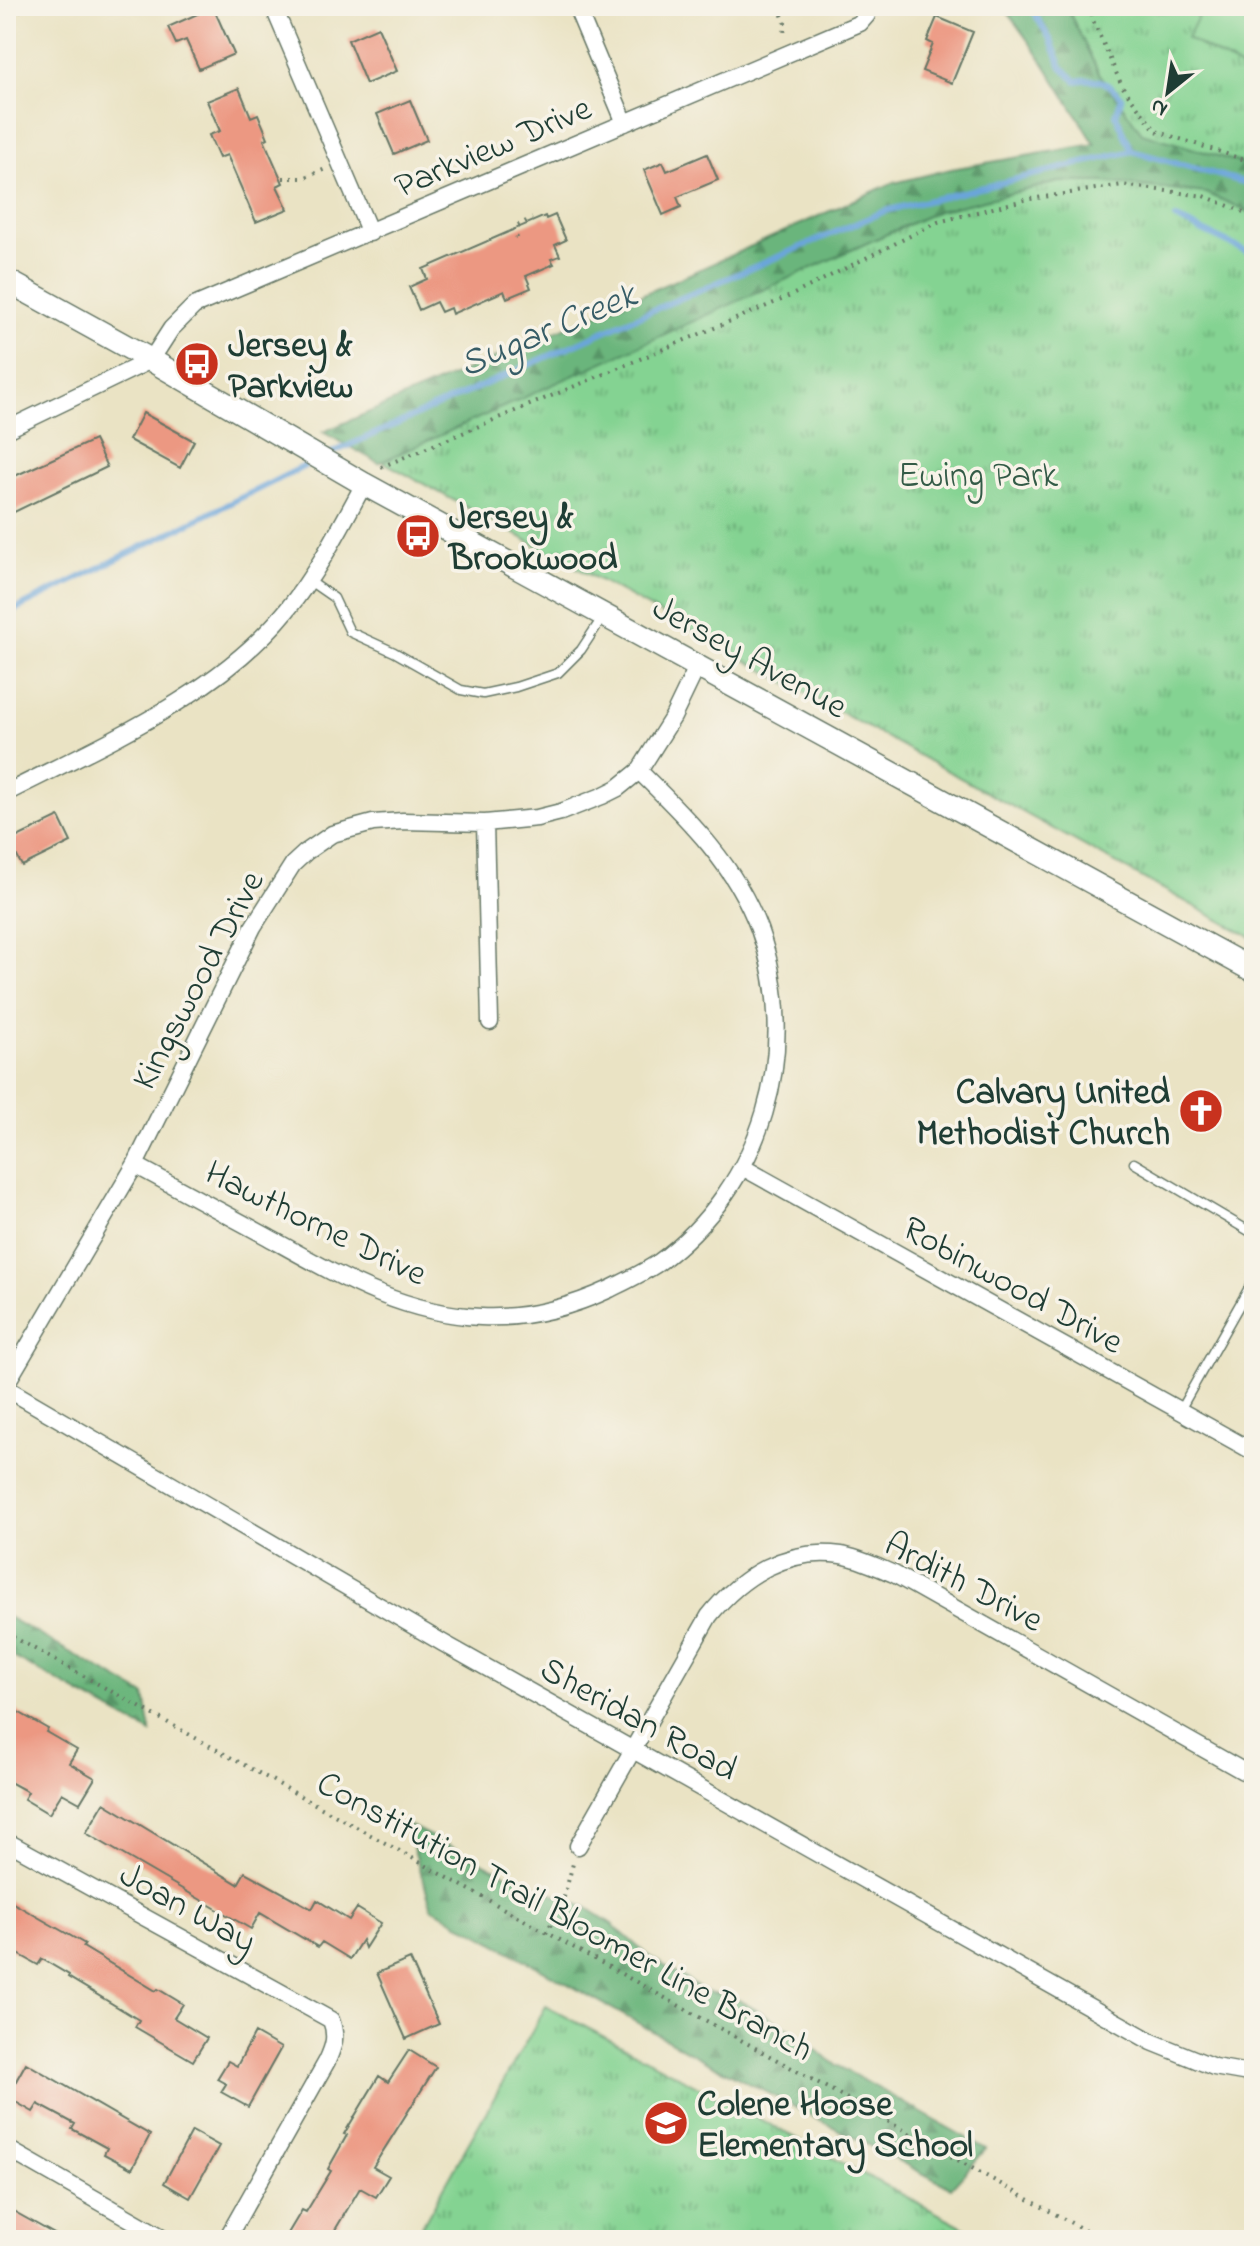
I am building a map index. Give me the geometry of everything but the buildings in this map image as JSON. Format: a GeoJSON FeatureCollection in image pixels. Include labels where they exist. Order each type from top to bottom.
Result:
{"type":"FeatureCollection","features":[{"type":"Feature","properties":{"kind":"street"},"geometry":{"type":"LineString","coordinates":[[273,6],[370,233]]}},
{"type":"Feature","properties":{"kind":"street"},"geometry":{"type":"LineString","coordinates":[[576,6],[625,123]]}},
{"type":"Feature","properties":{"kind":"street","name":"Parkview Drive"},"geometry":{"type":"LineString","coordinates":[[151,360],[171,329],[194,306],[860,23],[867,15],[867,6]]}},
{"type":"Feature","properties":{"kind":"street","name":"Jersey Avenue"},"geometry":{"type":"LineString","coordinates":[[6,280],[357,480],[1254,971]]}},
{"type":"Feature","properties":{"kind":"street"},"geometry":{"type":"LineString","coordinates":[[6,430],[151,360]]}},
{"type":"Feature","properties":{"kind":"street"},"geometry":{"type":"LineString","coordinates":[[6,793],[180,701],[246,652],[286,611],[308,580],[357,480]]}},
{"type":"Feature","properties":{"kind":"street","name":"Kingswood Drive"},"geometry":{"type":"LineString","coordinates":[[6,1386],[135,1165],[253,927],[277,887],[306,852],[332,834],[373,823],[485,823],[537,818],[561,812],[618,788],[639,771],[673,717],[698,665]]}},
{"type":"Feature","properties":{"kind":"street","name":"Hawthorne Drive"},"geometry":{"type":"LineString","coordinates":[[135,1165],[380,1295],[429,1311],[504,1317],[559,1308],[585,1301],[657,1264],[694,1232],[744,1168],[762,1125],[774,1069],[778,1010],[758,925],[726,865],[639,771]]}},
{"type":"Feature","properties":{"kind":"street"},"geometry":{"type":"LineString","coordinates":[[485,823],[490,1022]]}},
{"type":"Feature","properties":{"kind":"street","name":"Robinwood Drive"},"geometry":{"type":"LineString","coordinates":[[744,1168],[1254,1452]]}},
{"type":"Feature","properties":{"kind":"street","name":"Sheridan Road"},"geometry":{"type":"LineString","coordinates":[[6,1386],[416,1627],[1152,2042],[1214,2067],[1254,2074]]}},
{"type":"Feature","properties":{"kind":"street","name":"Ardith Drive"},"geometry":{"type":"LineString","coordinates":[[578,1846],[709,1616],[723,1598],[752,1574],[772,1564],[826,1554],[857,1559],[894,1574],[1243,1771],[1254,1772]]}},
{"type":"Feature","properties":{"kind":"street","name":"Joan Way"},"geometry":{"type":"LineString","coordinates":[[6,1841],[331,2020],[335,2044],[327,2061],[226,2240]]}},
{"type":"Feature","properties":{"kind":"street"},"geometry":{"type":"LineString","coordinates":[[6,2148],[167,2240]]}},
{"type":"Feature","properties":{"kind":"lane"},"geometry":{"type":"LineString","coordinates":[[308,580],[334,598],[350,632],[394,652],[461,690],[483,694],[558,673],[581,650],[605,614]]}},
{"type":"Feature","properties":{"kind":"lane"},"geometry":{"type":"LineString","coordinates":[[1134,1163],[1254,1234]]}},
{"type":"Feature","properties":{"kind":"lane"},"geometry":{"type":"LineString","coordinates":[[1180,1411],[1254,1279]]}},
{"type":"Feature","properties":{"kind":"path"},"geometry":{"type":"LineString","coordinates":[[12,6],[18,11],[25,10]]}},
{"type":"Feature","properties":{"kind":"path"},"geometry":{"type":"LineString","coordinates":[[781,14],[796,6]]}},
{"type":"Feature","properties":{"kind":"path"},"geometry":{"type":"LineString","coordinates":[[1090,6],[1092,18],[1122,86],[1156,131],[1254,163]]}},
{"type":"Feature","properties":{"kind":"path"},"geometry":{"type":"LineString","coordinates":[[779,7],[790,53]]}},
{"type":"Feature","properties":{"kind":"path"},"geometry":{"type":"LineString","coordinates":[[283,178],[309,176],[339,163]]}},
{"type":"Feature","properties":{"kind":"path"},"geometry":{"type":"LineString","coordinates":[[381,467],[786,298],[938,222],[1024,200],[1122,185],[1204,196],[1254,216]]}},
{"type":"Feature","properties":{"kind":"path"},"geometry":{"type":"LineString","coordinates":[[517,238],[513,228],[532,218]]}},
{"type":"Feature","properties":{"kind":"path","name":"Constitution Trail Bloomer Line Branch"},"geometry":{"type":"LineString","coordinates":[[6,1633],[1102,2240]]}},
{"type":"Feature","properties":{"kind":"path"},"geometry":{"type":"LineString","coordinates":[[546,1933],[562,1904],[578,1846]]}},
{"type":"Feature","properties":{"kind":"green space"},"geometry":{"type":"Polygon","coordinates":[[[1003,6],[1066,6],[1099,73],[1142,133],[1254,167],[1254,214],[1206,193],[1104,182],[1059,182],[938,211],[379,463],[323,432],[890,184],[951,169],[1095,144],[1042,60],[1003,6]]]}},
{"type":"Feature","properties":{"kind":"green space","name":"Ewing Park"},"geometry":{"type":"Polygon","coordinates":[[[1037,6],[1254,6],[1254,939],[351,444],[885,211],[1132,152],[1037,6]]]}},
{"type":"Feature","properties":{"kind":"green space"},"geometry":{"type":"Polygon","coordinates":[[[1204,6],[1254,6],[1254,75],[1187,38],[1204,6]]]}},
{"type":"Feature","properties":{"kind":"green space"},"geometry":{"type":"Polygon","coordinates":[[[6,1616],[145,1695],[151,1733],[6,1653],[6,1616]]]}},
{"type":"Feature","properties":{"kind":"green space"},"geometry":{"type":"Polygon","coordinates":[[[406,1824],[504,1873],[587,1908],[612,1924],[647,1955],[707,1992],[731,1996],[787,2027],[833,2063],[986,2149],[951,2188],[704,2060],[432,1908],[406,1824]]]}},
{"type":"Feature","properties":{"kind":"green space","name":"Colene Hoose Elementary School"},"geometry":{"type":"Polygon","coordinates":[[[546,2006],[988,2240],[414,2240],[546,2006]]]}},
{"type":"Feature","properties":{"kind":"waterway","name":"Sugar Creek"},"geometry":{"type":"LineString","coordinates":[[1030,6],[1062,67],[1076,81],[1102,82],[1122,97],[1116,115],[1132,151]]}},
{"type":"Feature","properties":{"kind":"waterway","name":"Sugar Creek"},"geometry":{"type":"LineString","coordinates":[[325,456],[625,322],[885,211],[1132,151],[1254,185]]}},
{"type":"Feature","properties":{"kind":"waterway"},"geometry":{"type":"LineString","coordinates":[[1175,218],[1254,255]]}},
{"type":"Feature","properties":{"kind":"waterway","name":"Sugar Creek"},"geometry":{"type":"LineString","coordinates":[[6,614],[315,461]]}},
{"type":"Feature","properties":{"kind":"place","name":"Jersey & Parkview"},"geometry":{"type":"Point","coordinates":[197,364]}},
{"type":"Feature","properties":{"kind":"place","name":"Jersey & Brookwood"},"geometry":{"type":"Point","coordinates":[418,536]}},
{"type":"Feature","properties":{"kind":"place","name":"Calvary United Methodist Church"},"geometry":{"type":"Point","coordinates":[1201,1111]}},
{"type":"Feature","properties":{"kind":"place","name":"Colene Hoose Elementary School"},"geometry":{"type":"Point","coordinates":[666,2123]}}]}
